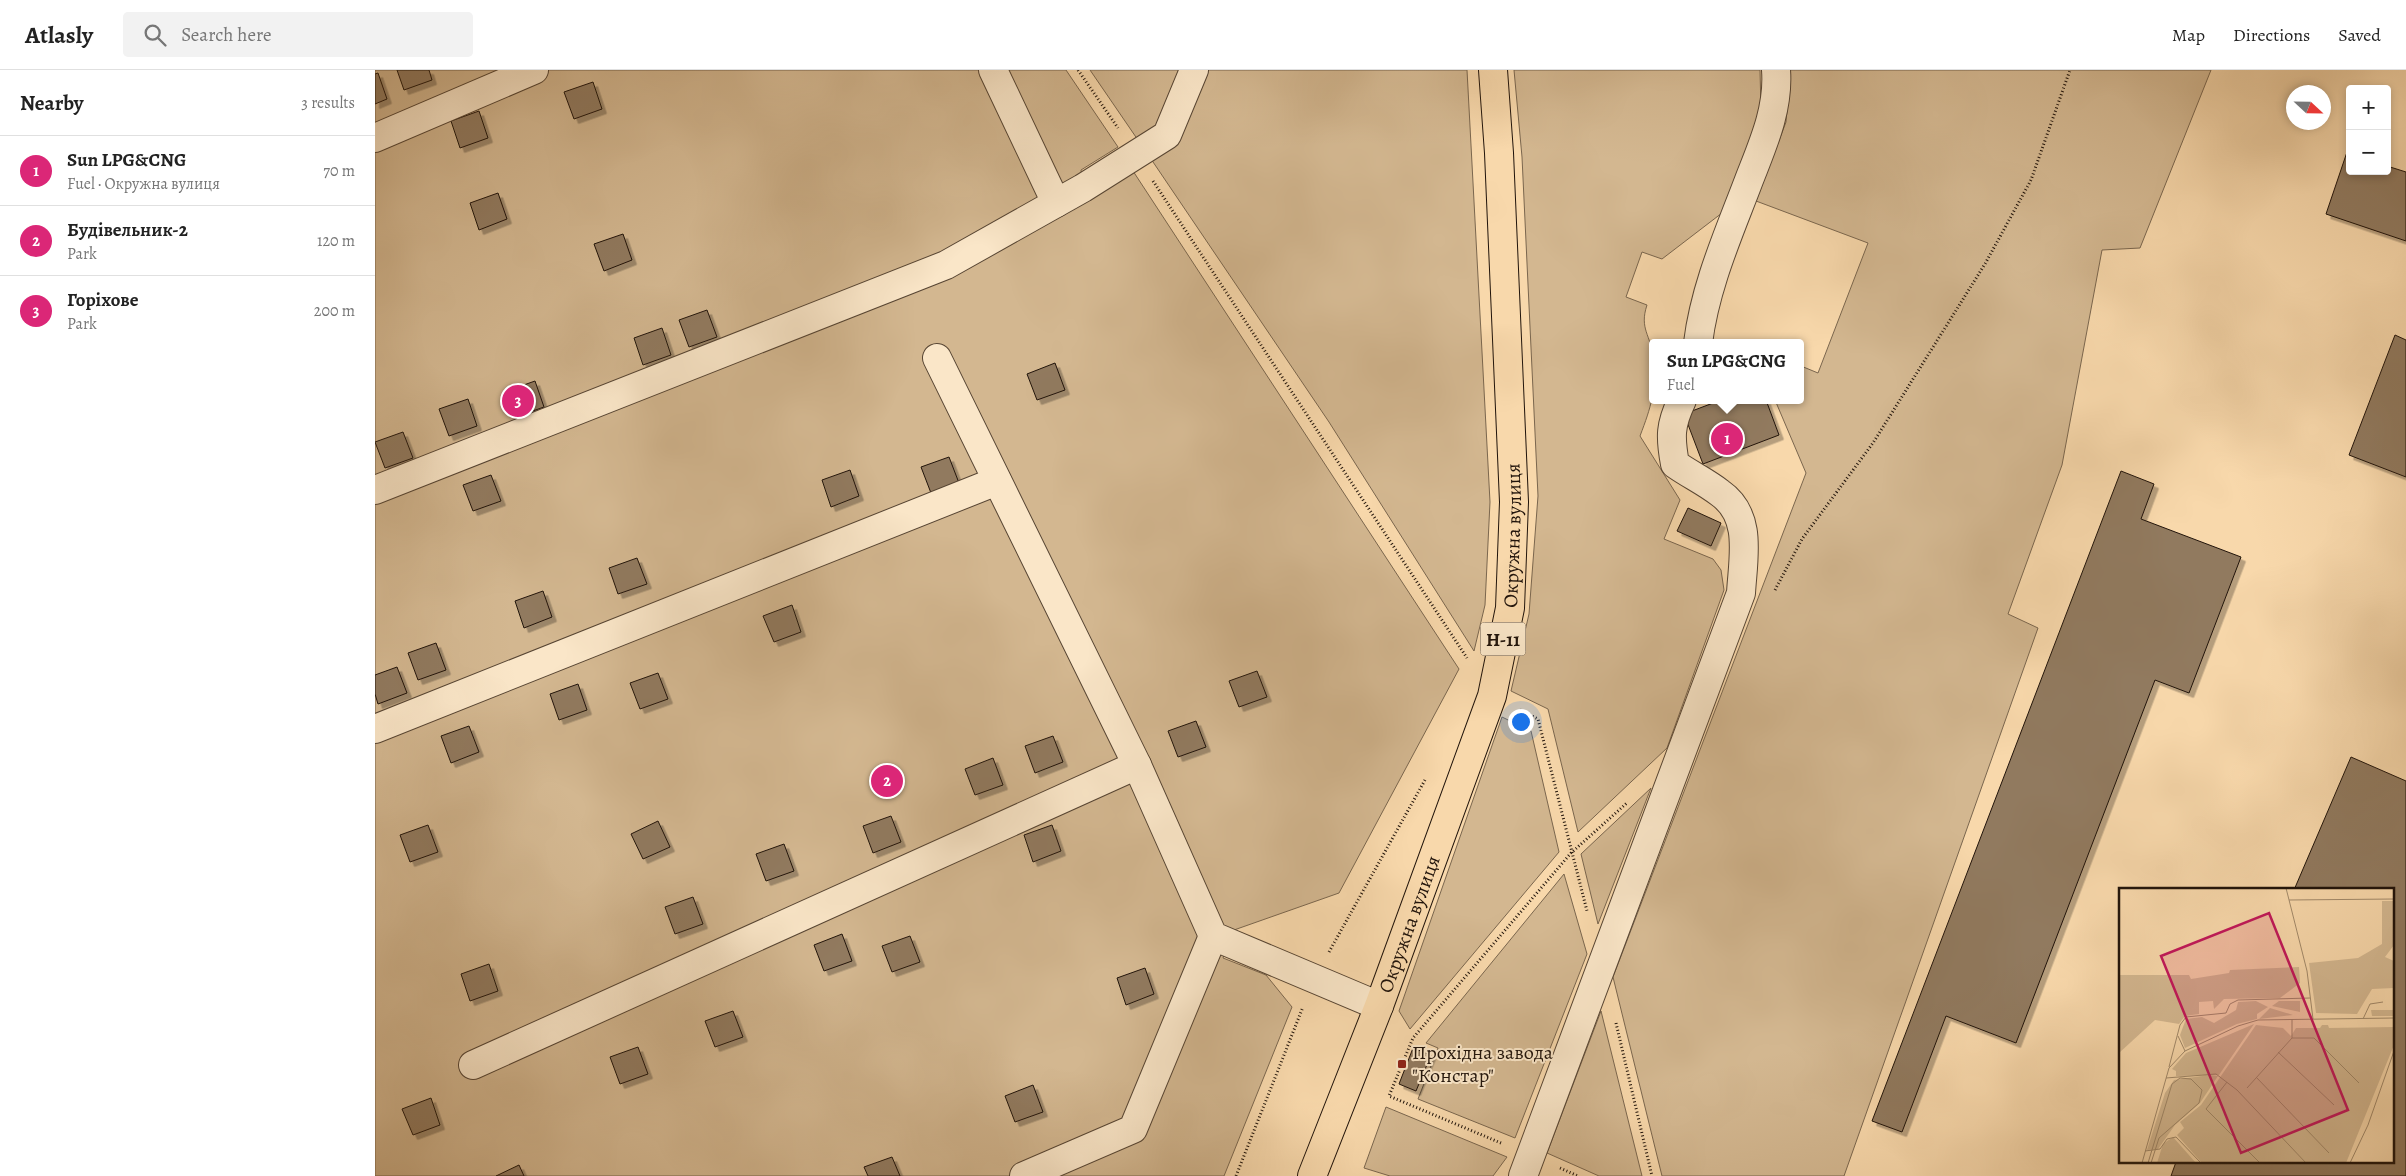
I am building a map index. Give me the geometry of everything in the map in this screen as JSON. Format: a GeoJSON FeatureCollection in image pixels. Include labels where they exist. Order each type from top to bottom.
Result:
{"type":"FeatureCollection","features":[{"type":"Feature","properties":{"kind":"main road","name":"Окружна вулиця"},"geometry":{"type":"LineString","coordinates":[[1312,1176],[1379,1006],[1491,696],[1510,608],[1514,502],[1500,163],[1493,70]]}},
{"type":"Feature","properties":{"kind":"lane"},"geometry":{"type":"LineString","coordinates":[[375,138],[534,70]]}},
{"type":"Feature","properties":{"kind":"lane"},"geometry":{"type":"LineString","coordinates":[[993,70],[1056,203]]}},
{"type":"Feature","properties":{"kind":"lane"},"geometry":{"type":"LineString","coordinates":[[375,490],[946,265],[1056,203],[1167,135],[1194,70]]}},
{"type":"Feature","properties":{"kind":"lane"},"geometry":{"type":"LineString","coordinates":[[1699,339],[1702,312],[1719,258],[1773,118],[1776,70]]}},
{"type":"Feature","properties":{"kind":"lane"},"geometry":{"type":"LineString","coordinates":[[937,358],[1137,765],[1213,936],[1379,1006]]}},
{"type":"Feature","properties":{"kind":"lane"},"geometry":{"type":"LineString","coordinates":[[1527,1166],[1741,593],[1744,535],[1738,510],[1721,493],[1675,464],[1670,439],[1680,404]]}},
{"type":"Feature","properties":{"kind":"lane"},"geometry":{"type":"LineString","coordinates":[[375,729],[997,480]]}},
{"type":"Feature","properties":{"kind":"lane"},"geometry":{"type":"LineString","coordinates":[[473,1065],[1137,765]]}},
{"type":"Feature","properties":{"kind":"lane"},"geometry":{"type":"LineString","coordinates":[[1024,1176],[1133,1129],[1213,936]]}},
{"type":"Feature","properties":{"kind":"path"},"geometry":{"type":"LineString","coordinates":[[1078,70],[1136,155],[1491,696]]}},
{"type":"Feature","properties":{"kind":"path"},"geometry":{"type":"LineString","coordinates":[[1235,1176],[1315,978],[1429,774]]}},
{"type":"Feature","properties":{"kind":"path"},"geometry":{"type":"LineString","coordinates":[[1413,1038],[1389,1096],[1527,1166],[1578,1176]]}},
{"type":"Feature","properties":{"kind":"shaded area"},"geometry":{"type":"Polygon","coordinates":[[[375,70],[1066,70],[1118,147],[1081,170],[1085,201],[1133,171],[1459,669],[1339,893],[1234,930],[1223,958],[1266,975],[1292,1007],[1224,1176],[375,1176],[375,70]]]}},
{"type":"Feature","properties":{"kind":"shaded area"},"geometry":{"type":"Polygon","coordinates":[[[1090,70],[1183,70],[1157,130],[1140,143],[1090,70]]]}},
{"type":"Feature","properties":{"kind":"shaded area"},"geometry":{"type":"Polygon","coordinates":[[[1203,70],[1467,70],[1490,502],[1485,605],[1474,651],[1329,422],[1151,159],[1203,70]]]}},
{"type":"Feature","properties":{"kind":"shaded area"},"geometry":{"type":"Polygon","coordinates":[[[1514,70],[1760,70],[1761,111],[1722,213],[1662,259],[1642,252],[1626,297],[1647,305],[1644,320],[1649,339],[1650,404],[1640,436],[1680,500],[1664,539],[1713,559],[1721,570],[1724,590],[1667,748],[1578,832],[1548,709],[1511,691],[1529,614],[1538,496],[1522,157],[1514,70]]]}},
{"type":"Feature","properties":{"kind":"shaded area"},"geometry":{"type":"Polygon","coordinates":[[[1790,70],[2211,70],[2140,248],[2102,250],[2062,465],[2008,614],[2038,628],[1844,1176],[1662,1176],[1613,977],[1806,473],[1777,404],[1804,404],[1804,367],[1818,373],[1868,243],[1756,201],[1786,122],[1790,70]]]}},
{"type":"Feature","properties":{"kind":"shaded area"},"geometry":{"type":"Polygon","coordinates":[[[1502,717],[1531,731],[1559,852],[1410,1029],[1399,1011],[1502,717]]]}},
{"type":"Feature","properties":{"kind":"shaded area"},"geometry":{"type":"Polygon","coordinates":[[[1651,788],[1598,924],[1581,854],[1651,788]]]}},
{"type":"Feature","properties":{"kind":"shaded area"},"geometry":{"type":"Polygon","coordinates":[[[1564,874],[1587,954],[1515,1138],[1418,1099],[1438,1048],[1426,1043],[1564,874]]]}},
{"type":"Feature","properties":{"kind":"shaded area"},"geometry":{"type":"Polygon","coordinates":[[[1601,1011],[1642,1176],[1599,1176],[1547,1153],[1601,1011]]]}},
{"type":"Feature","properties":{"kind":"shaded area"},"geometry":{"type":"Polygon","coordinates":[[[1386,1107],[1507,1157],[1493,1176],[1390,1176],[1364,1168],[1386,1107]]]}},
{"type":"Feature","properties":{"kind":"building"},"geometry":{"type":"Polygon","coordinates":[[[397,70],[429,70],[432,80],[404,90],[397,70]]]}},
{"type":"Feature","properties":{"kind":"building"},"geometry":{"type":"Polygon","coordinates":[[[378,73],[387,99],[375,104],[375,74],[378,73]]]}},
{"type":"Feature","properties":{"kind":"building"},"geometry":{"type":"Polygon","coordinates":[[[593,82],[602,109],[574,119],[564,92],[593,82]]]}},
{"type":"Feature","properties":{"kind":"building"},"geometry":{"type":"Polygon","coordinates":[[[479,111],[488,138],[460,148],[451,121],[479,111]]]}},
{"type":"Feature","properties":{"kind":"building"},"geometry":{"type":"Polygon","coordinates":[[[2346,155],[2346,175],[2391,175],[2391,167],[2406,172],[2406,241],[2326,214],[2346,155]]]}},
{"type":"Feature","properties":{"kind":"building"},"geometry":{"type":"Polygon","coordinates":[[[498,193],[507,219],[479,230],[470,203],[498,193]]]}},
{"type":"Feature","properties":{"kind":"building"},"geometry":{"type":"Polygon","coordinates":[[[623,234],[632,260],[604,271],[594,244],[623,234]]]}},
{"type":"Feature","properties":{"kind":"building"},"geometry":{"type":"Polygon","coordinates":[[[707,310],[717,337],[689,347],[679,320],[707,310]]]}},
{"type":"Feature","properties":{"kind":"building"},"geometry":{"type":"Polygon","coordinates":[[[662,328],[671,355],[643,365],[634,338],[662,328]]]}},
{"type":"Feature","properties":{"kind":"building"},"geometry":{"type":"Polygon","coordinates":[[[2395,335],[2406,340],[2406,477],[2349,455],[2395,335]]]}},
{"type":"Feature","properties":{"kind":"building"},"geometry":{"type":"Polygon","coordinates":[[[1055,363],[1065,390],[1037,400],[1027,374],[1055,363]]]}},
{"type":"Feature","properties":{"kind":"building"},"geometry":{"type":"Polygon","coordinates":[[[535,381],[544,407],[516,417],[507,391],[535,381]]]}},
{"type":"Feature","properties":{"kind":"building"},"geometry":{"type":"Polygon","coordinates":[[[468,399],[477,426],[449,436],[439,409],[468,399]]]}},
{"type":"Feature","properties":{"kind":"building"},"geometry":{"type":"Polygon","coordinates":[[[1710,404],[1767,404],[1779,435],[1703,464],[1684,414],[1710,404]]]}},
{"type":"Feature","properties":{"kind":"building"},"geometry":{"type":"Polygon","coordinates":[[[403,432],[413,458],[385,468],[375,442],[403,432]]]}},
{"type":"Feature","properties":{"kind":"building"},"geometry":{"type":"Polygon","coordinates":[[[949,457],[959,483],[931,493],[921,467],[949,457]]]}},
{"type":"Feature","properties":{"kind":"building"},"geometry":{"type":"Polygon","coordinates":[[[850,470],[859,496],[831,507],[822,480],[850,470]]]}},
{"type":"Feature","properties":{"kind":"building"},"geometry":{"type":"Polygon","coordinates":[[[2121,471],[2154,484],[2141,519],[2241,557],[2189,693],[2155,680],[2016,1043],[1946,1016],[1902,1132],[1872,1121],[2121,471]]]}},
{"type":"Feature","properties":{"kind":"building"},"geometry":{"type":"Polygon","coordinates":[[[491,475],[501,501],[473,511],[463,485],[491,475]]]}},
{"type":"Feature","properties":{"kind":"building"},"geometry":{"type":"Polygon","coordinates":[[[1688,508],[1721,523],[1711,546],[1677,531],[1688,508]]]}},
{"type":"Feature","properties":{"kind":"building"},"geometry":{"type":"Polygon","coordinates":[[[637,558],[647,584],[618,594],[609,568],[637,558]]]}},
{"type":"Feature","properties":{"kind":"building"},"geometry":{"type":"Polygon","coordinates":[[[543,591],[552,617],[524,628],[515,601],[543,591]]]}},
{"type":"Feature","properties":{"kind":"building"},"geometry":{"type":"Polygon","coordinates":[[[792,605],[801,632],[774,642],[763,616],[792,605]]]}},
{"type":"Feature","properties":{"kind":"building"},"geometry":{"type":"Polygon","coordinates":[[[436,643],[446,670],[418,680],[408,653],[436,643]]]}},
{"type":"Feature","properties":{"kind":"building"},"geometry":{"type":"Polygon","coordinates":[[[397,667],[407,693],[378,704],[375,694],[375,675],[397,667]]]}},
{"type":"Feature","properties":{"kind":"building"},"geometry":{"type":"Polygon","coordinates":[[[1257,671],[1267,697],[1239,707],[1229,681],[1257,671]]]}},
{"type":"Feature","properties":{"kind":"building"},"geometry":{"type":"Polygon","coordinates":[[[658,673],[668,699],[640,709],[630,683],[658,673]]]}},
{"type":"Feature","properties":{"kind":"building"},"geometry":{"type":"Polygon","coordinates":[[[578,684],[587,710],[559,720],[550,694],[578,684]]]}},
{"type":"Feature","properties":{"kind":"building"},"geometry":{"type":"Polygon","coordinates":[[[1196,721],[1206,747],[1178,757],[1168,731],[1196,721]]]}},
{"type":"Feature","properties":{"kind":"building"},"geometry":{"type":"Polygon","coordinates":[[[469,726],[479,752],[451,763],[441,736],[469,726]]]}},
{"type":"Feature","properties":{"kind":"building"},"geometry":{"type":"Polygon","coordinates":[[[1053,736],[1063,762],[1035,773],[1025,746],[1053,736]]]}},
{"type":"Feature","properties":{"kind":"building"},"geometry":{"type":"Polygon","coordinates":[[[2351,757],[2406,781],[2406,1176],[2171,1176],[2175,1164],[2393,1164],[2393,888],[2295,888],[2351,757]]]}},
{"type":"Feature","properties":{"kind":"building"},"geometry":{"type":"Polygon","coordinates":[[[993,758],[1003,785],[975,795],[965,769],[993,758]]]}},
{"type":"Feature","properties":{"kind":"building"},"geometry":{"type":"Polygon","coordinates":[[[891,816],[901,842],[873,853],[863,826],[891,816]]]}},
{"type":"Feature","properties":{"kind":"building"},"geometry":{"type":"Polygon","coordinates":[[[658,821],[670,847],[643,859],[631,834],[658,821]]]}},
{"type":"Feature","properties":{"kind":"building"},"geometry":{"type":"Polygon","coordinates":[[[428,825],[438,852],[410,862],[400,835],[428,825]]]}},
{"type":"Feature","properties":{"kind":"building"},"geometry":{"type":"Polygon","coordinates":[[[1052,825],[1061,851],[1033,862],[1024,835],[1052,825]]]}},
{"type":"Feature","properties":{"kind":"building"},"geometry":{"type":"Polygon","coordinates":[[[784,844],[794,871],[766,881],[756,854],[784,844]]]}},
{"type":"Feature","properties":{"kind":"building"},"geometry":{"type":"Polygon","coordinates":[[[693,897],[703,924],[675,934],[665,907],[693,897]]]}},
{"type":"Feature","properties":{"kind":"building"},"geometry":{"type":"Polygon","coordinates":[[[842,934],[852,961],[824,971],[814,945],[842,934]]]}},
{"type":"Feature","properties":{"kind":"building"},"geometry":{"type":"Polygon","coordinates":[[[910,936],[920,962],[892,972],[882,946],[910,936]]]}},
{"type":"Feature","properties":{"kind":"building"},"geometry":{"type":"Polygon","coordinates":[[[489,964],[498,991],[470,1001],[461,974],[489,964]]]}},
{"type":"Feature","properties":{"kind":"building"},"geometry":{"type":"Polygon","coordinates":[[[1145,968],[1154,994],[1126,1005],[1117,978],[1145,968]]]}},
{"type":"Feature","properties":{"kind":"building"},"geometry":{"type":"Polygon","coordinates":[[[733,1011],[743,1037],[715,1047],[705,1021],[733,1011]]]}},
{"type":"Feature","properties":{"kind":"building"},"geometry":{"type":"Polygon","coordinates":[[[638,1047],[648,1074],[620,1084],[610,1057],[638,1047]]]}},
{"type":"Feature","properties":{"kind":"building"},"geometry":{"type":"Polygon","coordinates":[[[1413,1048],[1431,1055],[1416,1091],[1399,1084],[1413,1048]]]}},
{"type":"Feature","properties":{"kind":"building"},"geometry":{"type":"Polygon","coordinates":[[[1033,1085],[1043,1112],[1015,1122],[1005,1096],[1033,1085]]]}},
{"type":"Feature","properties":{"kind":"building"},"geometry":{"type":"Polygon","coordinates":[[[431,1098],[440,1125],[413,1135],[402,1109],[431,1098]]]}},
{"type":"Feature","properties":{"kind":"building"},"geometry":{"type":"Polygon","coordinates":[[[892,1157],[900,1176],[868,1176],[864,1167],[892,1157]]]}},
{"type":"Feature","properties":{"kind":"building"},"geometry":{"type":"Polygon","coordinates":[[[519,1165],[524,1176],[496,1176],[519,1165]]]}},
{"type":"Feature","properties":{"kind":"place","name":"Горіхове"},"geometry":{"type":"Point","coordinates":[518,401]}},
{"type":"Feature","properties":{"kind":"place","name":"Sun LPG&CNG"},"geometry":{"type":"Point","coordinates":[1727,439]}},
{"type":"Feature","properties":{"kind":"place","name":"Будівельник-2"},"geometry":{"type":"Point","coordinates":[887,781]}},
{"type":"Feature","properties":{"kind":"place","name":"Прохідна завода \"Констар\""},"geometry":{"type":"Point","coordinates":[1402,1064]}}]}
